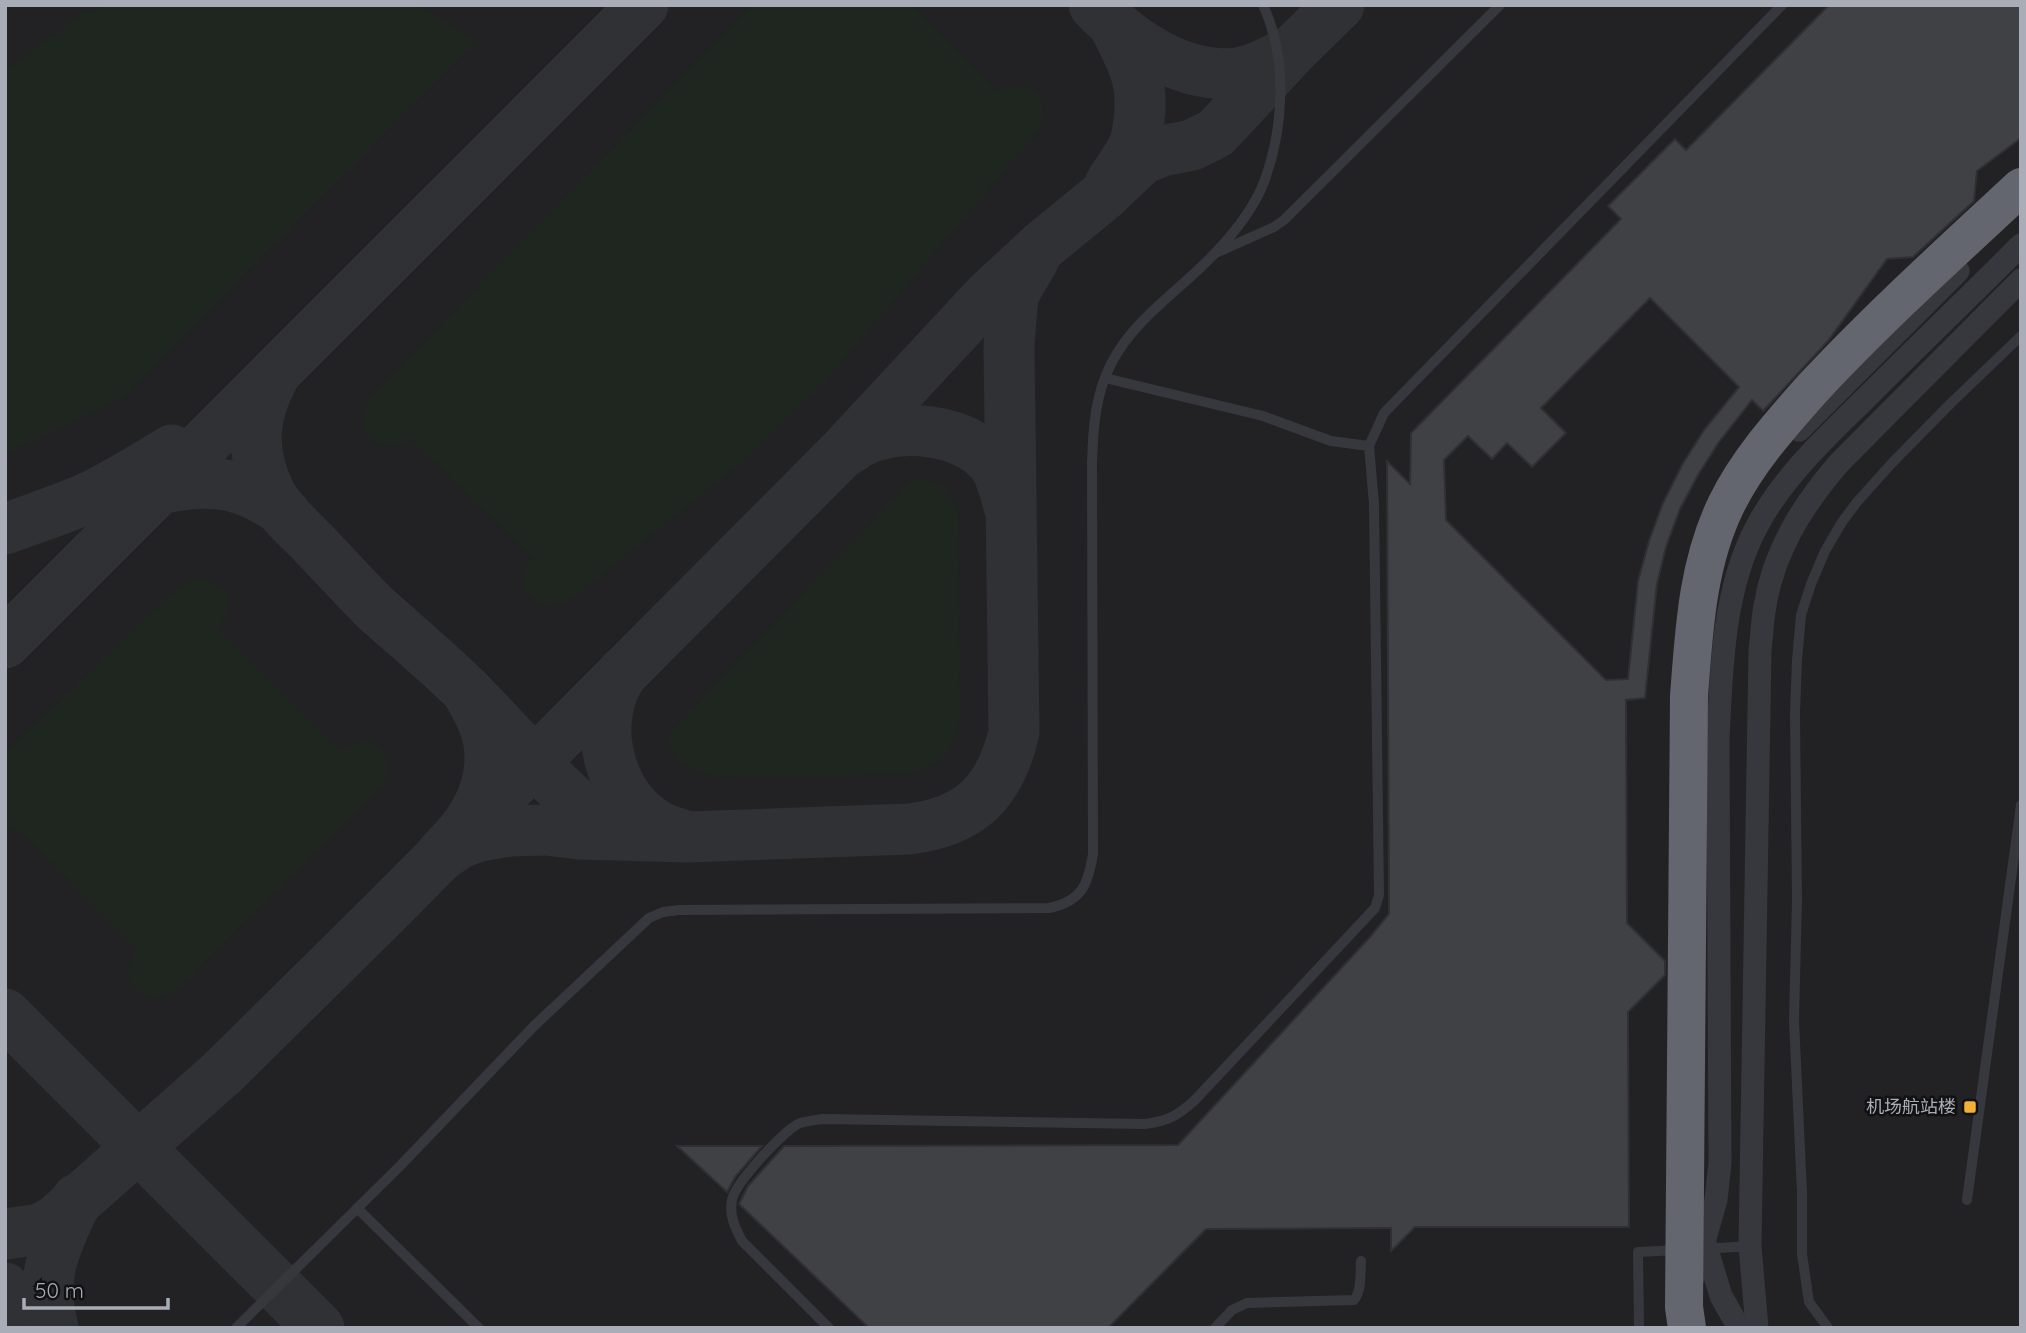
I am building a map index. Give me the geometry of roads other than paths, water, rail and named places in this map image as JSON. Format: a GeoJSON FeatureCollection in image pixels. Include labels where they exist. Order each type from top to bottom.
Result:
{"type":"FeatureCollection","features":[{"type":"Feature","properties":{"kind":"highway"},"geometry":{"type":"LineString","coordinates":[[1686,1317],[1689,696],[1695,615],[1705,563],[1726,505],[1751,463],[1782,423],[1843,356],[2021,187]]}},
{"type":"Feature","properties":{"kind":"street"},"geometry":{"type":"LineString","coordinates":[[1739,1328],[1721,1296],[1699,1223],[1707,623],[1723,548],[1768,462],[1912,315],[2021,211]]}},
{"type":"Feature","properties":{"kind":"street"},"geometry":{"type":"LineString","coordinates":[[1686,1317],[1716,1200],[1720,1163],[1718,741],[1727,628],[1737,574],[1755,529],[1778,491],[1804,461],[2021,245]]}},
{"type":"Feature","properties":{"kind":"street"},"geometry":{"type":"LineString","coordinates":[[1758,1328],[1750,1246],[1760,650],[1765,605],[1775,565],[1791,527],[1815,491],[1839,463],[2021,279]]}},
{"type":"Feature","properties":{"kind":"lane"},"geometry":{"type":"LineString","coordinates":[[236,1328],[534,1026],[649,918],[663,912],[679,910],[1049,908],[1075,899],[1090,875],[1093,854],[1092,463],[1098,398],[1111,363],[1133,333],[1239,226],[1263,184],[1277,135],[1280,74],[1275,42],[1263,5]]}},
{"type":"Feature","properties":{"kind":"lane"},"geometry":{"type":"LineString","coordinates":[[1215,253],[1284,220],[1500,5]]}},
{"type":"Feature","properties":{"kind":"lane"},"geometry":{"type":"LineString","coordinates":[[829,1328],[742,1241],[734,1228],[732,1197],[741,1182],[780,1136],[800,1123],[822,1119],[1145,1124],[1163,1122],[1179,1114],[1194,1101],[1375,908],[1379,895],[1378,797],[1374,505],[1369,446],[1384,413],[1782,5]]}},
{"type":"Feature","properties":{"kind":"lane"},"geometry":{"type":"LineString","coordinates":[[1828,1328],[1809,1302],[1801,1254],[1802,1193],[1794,1020],[1797,900],[1796,714],[1801,615],[1825,551],[1857,502],[1951,403],[2021,336]]}},
{"type":"Feature","properties":{"kind":"lane"},"geometry":{"type":"LineString","coordinates":[[1105,378],[1263,416],[1331,441],[1369,446]]}},
{"type":"Feature","properties":{"kind":"lane"},"geometry":{"type":"LineString","coordinates":[[1967,1200],[2021,805]]}},
{"type":"Feature","properties":{"kind":"lane"},"geometry":{"type":"LineString","coordinates":[[357,1208],[479,1328]]}},
{"type":"Feature","properties":{"kind":"lane"},"geometry":{"type":"LineString","coordinates":[[1639,1328],[1638,1252],[1750,1246]]}},
{"type":"Feature","properties":{"kind":"lane"},"geometry":{"type":"LineString","coordinates":[[1215,1328],[1233,1310],[1247,1303],[1354,1300],[1359,1290],[1361,1261]]}},
{"type":"Feature","properties":{"kind":"place","name":"机场航站楼"},"geometry":{"type":"Point","coordinates":[1970,1107]}}]}
